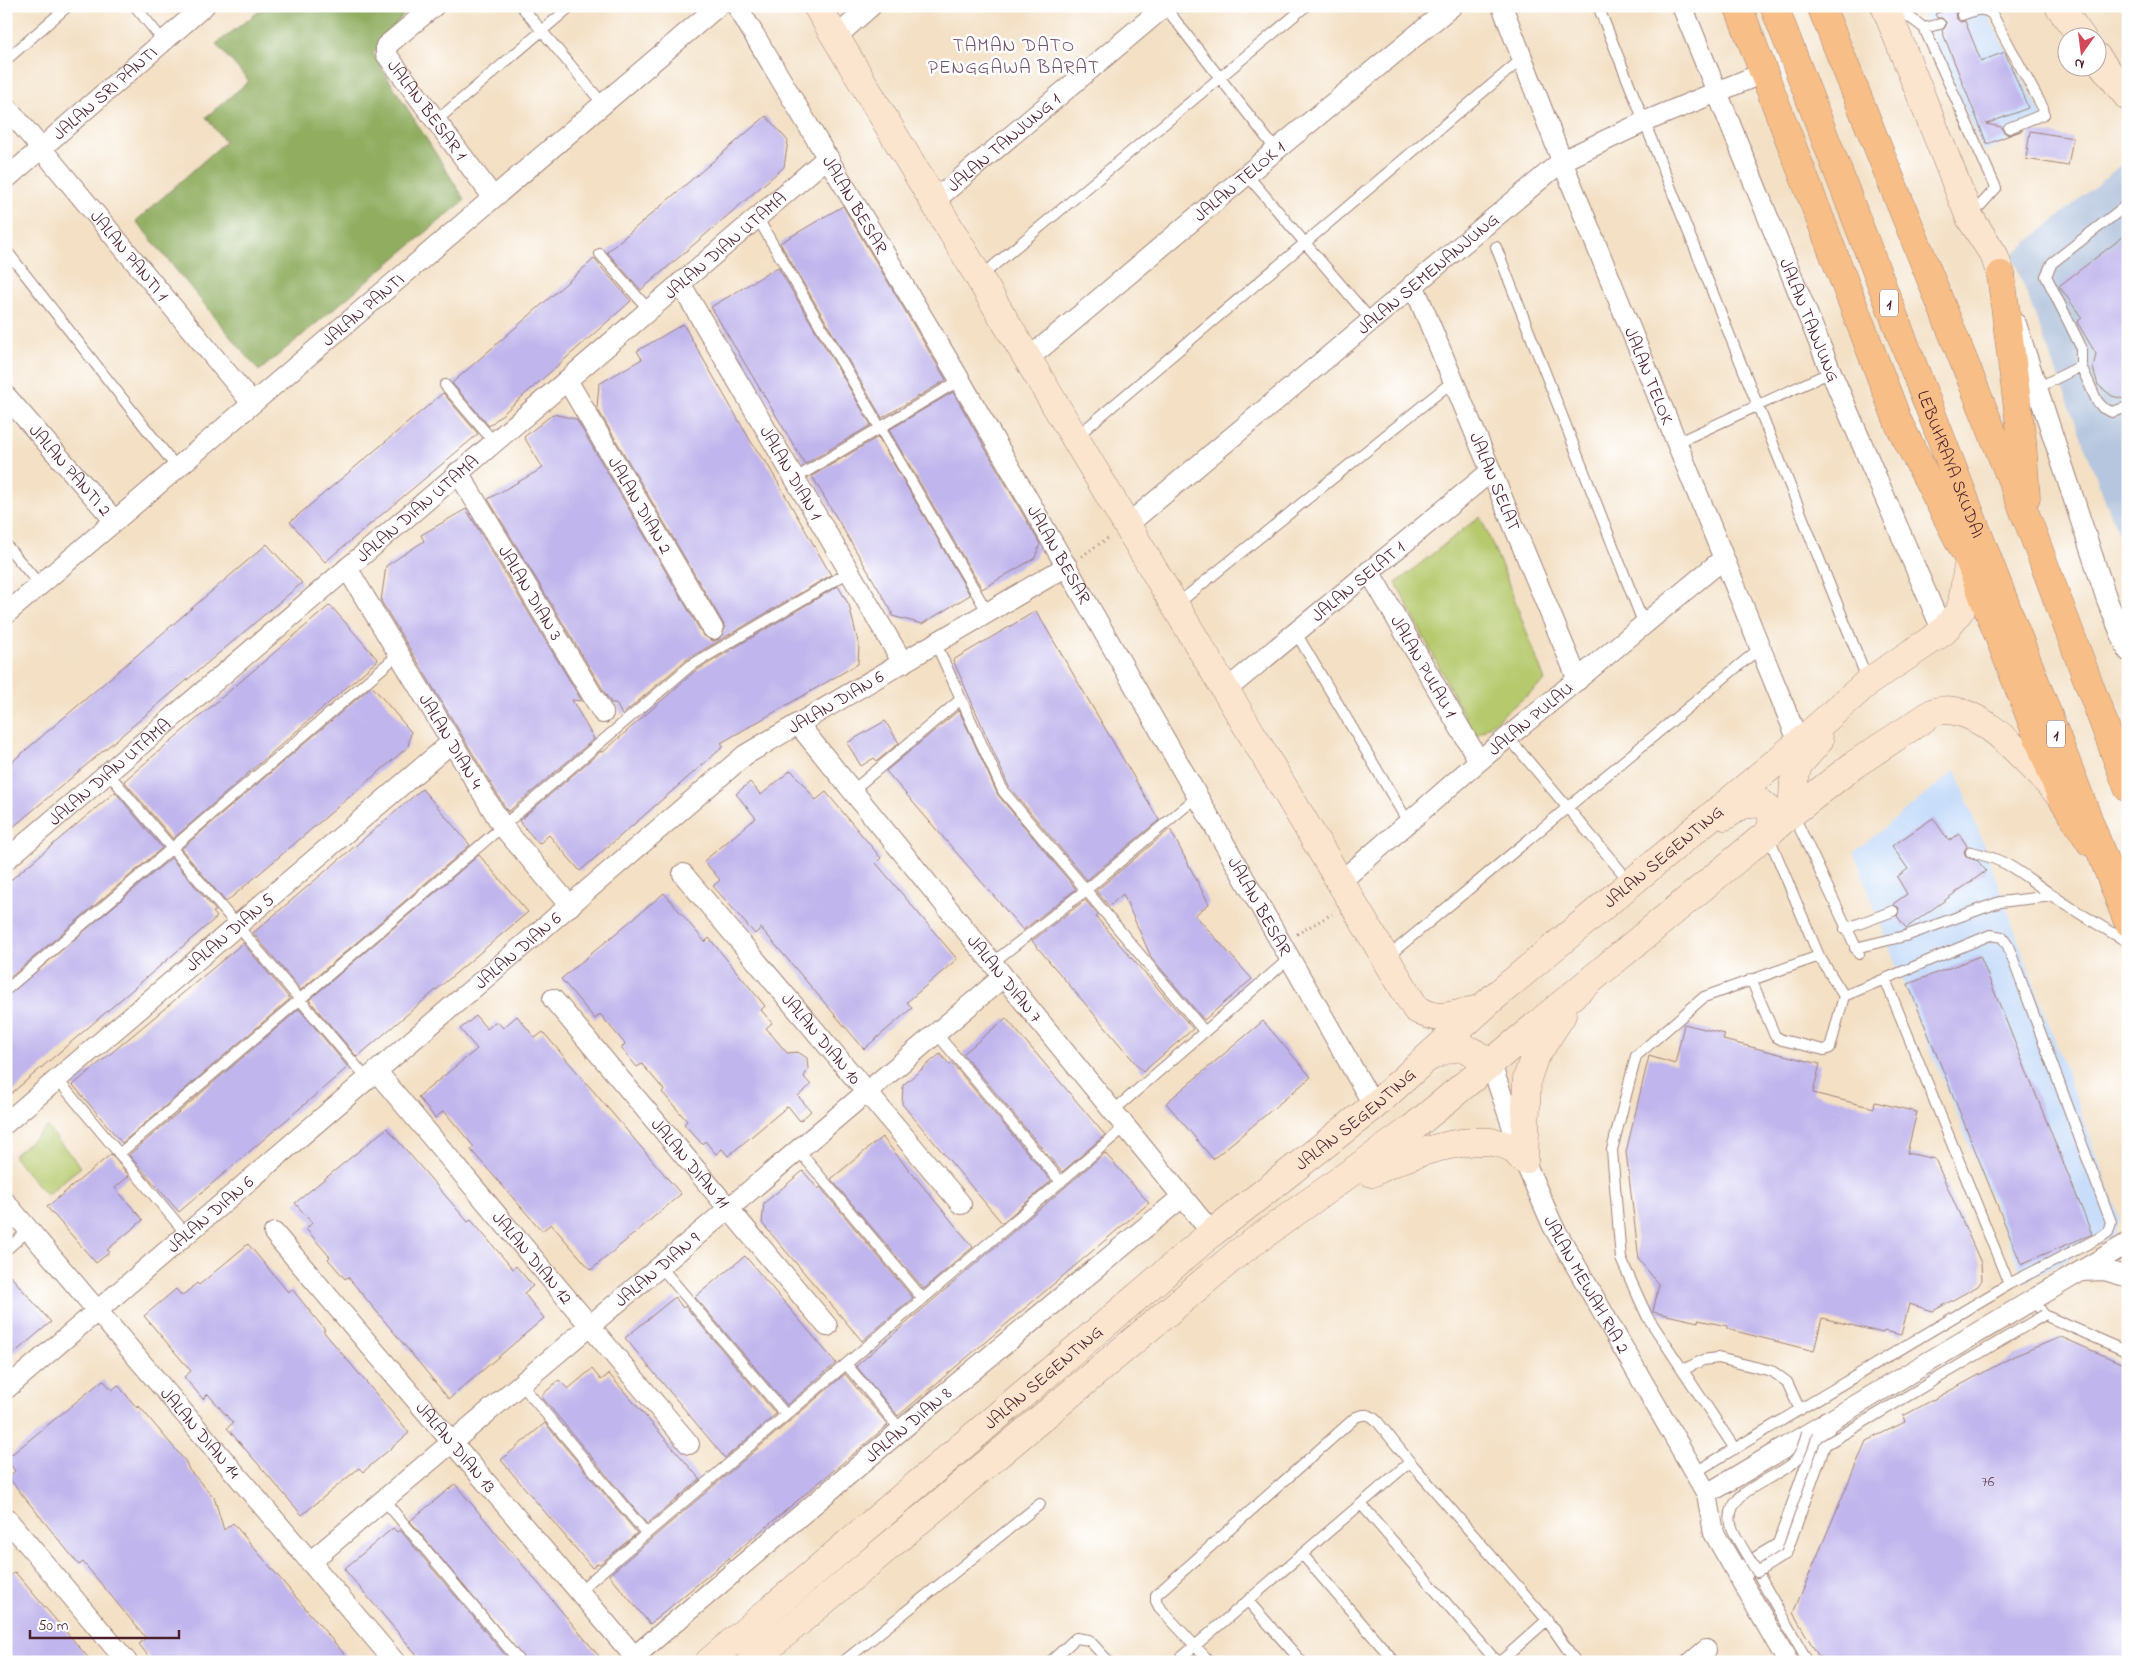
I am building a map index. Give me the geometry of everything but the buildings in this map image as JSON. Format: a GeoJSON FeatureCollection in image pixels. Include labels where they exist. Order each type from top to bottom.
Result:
{"type":"FeatureCollection","features":[{"type":"Feature","properties":{"kind":"main road"},"geometry":{"type":"LineString","coordinates":[[1738,6],[1762,74],[1899,424],[1969,560],[2061,796],[2107,868]]}},
{"type":"Feature","properties":{"kind":"main road","name":"LEBUHRAYA SKUDAI"},"geometry":{"type":"LineString","coordinates":[[1774,6],[2128,922]]}},
{"type":"Feature","properties":{"kind":"main road"},"geometry":{"type":"LineString","coordinates":[[1821,6],[2028,521],[2128,788]]}},
{"type":"Feature","properties":{"kind":"main road"},"geometry":{"type":"LineString","coordinates":[[2001,275],[2022,440],[2028,521]]}},
{"type":"Feature","properties":{"kind":"street","name":"JALAN SRI PANTI"},"geometry":{"type":"LineString","coordinates":[[6,179],[204,6]]}},
{"type":"Feature","properties":{"kind":"street","name":"JALAN BESAR 1"},"geometry":{"type":"LineString","coordinates":[[434,6],[386,46],[386,54],[493,197]]}},
{"type":"Feature","properties":{"kind":"street","name":"JALAN PANTI"},"geometry":{"type":"LineString","coordinates":[[6,614],[718,6]]}},
{"type":"Feature","properties":{"kind":"street","name":"JALAN BESAR"},"geometry":{"type":"LineString","coordinates":[[737,6],[960,380],[1374,1106]]}},
{"type":"Feature","properties":{"kind":"street"},"geometry":{"type":"LineString","coordinates":[[817,6],[1416,1009],[1428,1016],[1441,1019],[1487,1003],[1485,1034],[1491,1064]]}},
{"type":"Feature","properties":{"kind":"street"},"geometry":{"type":"LineString","coordinates":[[836,37],[871,6]]}},
{"type":"Feature","properties":{"kind":"street","name":"JALAN TANJUNG 1"},"geometry":{"type":"LineString","coordinates":[[934,201],[1165,6]]}},
{"type":"Feature","properties":{"kind":"street","name":"JALAN TELOK 1"},"geometry":{"type":"LineString","coordinates":[[1028,360],[1276,150],[1452,6]]}},
{"type":"Feature","properties":{"kind":"street","name":"JALAN TELOK"},"geometry":{"type":"LineString","coordinates":[[1502,6],[1562,160],[1799,744]]}},
{"type":"Feature","properties":{"kind":"street","name":"JALAN TANJUNG"},"geometry":{"type":"LineString","coordinates":[[1682,6],[1715,92],[1831,372],[1942,632]]}},
{"type":"Feature","properties":{"kind":"street"},"geometry":{"type":"LineString","coordinates":[[1885,6],[1970,218],[1994,255],[2107,600],[2128,651]]}},
{"type":"Feature","properties":{"kind":"street"},"geometry":{"type":"LineString","coordinates":[[2059,6],[2075,28]]}},
{"type":"Feature","properties":{"kind":"street"},"geometry":{"type":"LineString","coordinates":[[2106,69],[2128,98]]}},
{"type":"Feature","properties":{"kind":"street","name":"JALAN SEMENANJUNG"},"geometry":{"type":"LineString","coordinates":[[1127,525],[1370,319],[1562,160],[1644,122],[1762,74]]}},
{"type":"Feature","properties":{"kind":"street","name":"JALAN PANTI 1"},"geometry":{"type":"LineString","coordinates":[[6,106],[252,404]]}},
{"type":"Feature","properties":{"kind":"street","name":"JALAN DIAN UTAMA"},"geometry":{"type":"LineString","coordinates":[[6,860],[828,157]]}},
{"type":"Feature","properties":{"kind":"street","name":"JALAN DIAN 1"},"geometry":{"type":"LineString","coordinates":[[680,283],[903,663]]}},
{"type":"Feature","properties":{"kind":"street","name":"JALAN SELAT"},"geometry":{"type":"LineString","coordinates":[[1413,284],[1578,680]]}},
{"type":"Feature","properties":{"kind":"street","name":"JALAN DIAN 2"},"geometry":{"type":"LineString","coordinates":[[567,380],[714,629]]}},
{"type":"Feature","properties":{"kind":"street","name":"JALAN PANTI 2"},"geometry":{"type":"LineString","coordinates":[[6,396],[115,521]]}},
{"type":"Feature","properties":{"kind":"street","name":"JALAN DIAN 3"},"geometry":{"type":"LineString","coordinates":[[458,472],[603,713]]}},
{"type":"Feature","properties":{"kind":"street","name":"JALAN SELAT 1"},"geometry":{"type":"LineString","coordinates":[[1226,690],[1490,472]]}},
{"type":"Feature","properties":{"kind":"street","name":"JALAN PULAU"},"geometry":{"type":"LineString","coordinates":[[1346,892],[1408,822],[1723,559]]}},
{"type":"Feature","properties":{"kind":"street","name":"JALAN SEGENTING"},"geometry":{"type":"LineString","coordinates":[[709,1662],[1212,1233],[1374,1106],[1487,1003],[1630,882],[1799,744],[1868,682],[1942,632],[1961,609],[1969,560]]}},
{"type":"Feature","properties":{"kind":"street","name":"JALAN DIAN 6"},"geometry":{"type":"LineString","coordinates":[[6,1389],[745,755],[1067,566]]}},
{"type":"Feature","properties":{"kind":"street","name":"JALAN DIAN 4"},"geometry":{"type":"LineString","coordinates":[[347,568],[502,827],[570,906]]}},
{"type":"Feature","properties":{"kind":"street","name":"JALAN PULAU 1"},"geometry":{"type":"LineString","coordinates":[[1369,571],[1480,761]]}},
{"type":"Feature","properties":{"kind":"street"},"geometry":{"type":"LineString","coordinates":[[1792,814],[1794,781],[1798,765],[1868,682]]}},
{"type":"Feature","properties":{"kind":"street","name":"JALAN SEGENTING"},"geometry":{"type":"LineString","coordinates":[[751,1662],[1238,1253],[1409,1131],[1792,814],[1856,764],[1934,712],[1946,709],[1990,725],[2061,796]]}},
{"type":"Feature","properties":{"kind":"street","name":"JALAN DIAN 7"},"geometry":{"type":"LineString","coordinates":[[798,724],[1212,1233]]}},
{"type":"Feature","properties":{"kind":"street","name":"JALAN DIAN 5"},"geometry":{"type":"LineString","coordinates":[[6,1123],[452,742]]}},
{"type":"Feature","properties":{"kind":"street"},"geometry":{"type":"LineString","coordinates":[[1630,882],[1670,860],[1742,805],[1754,802],[1768,807],[1773,813],[1774,820],[1770,832]]}},
{"type":"Feature","properties":{"kind":"street","name":"JALAN DIAN 10"},"geometry":{"type":"LineString","coordinates":[[683,874],[961,1204]]}},
{"type":"Feature","properties":{"kind":"street","name":"JALAN DIAN 9"},"geometry":{"type":"LineString","coordinates":[[310,1562],[936,1033],[998,970]]}},
{"type":"Feature","properties":{"kind":"street"},"geometry":{"type":"LineString","coordinates":[[1524,1160],[1527,1079],[1534,1058],[1575,994]]}},
{"type":"Feature","properties":{"kind":"street","name":"JALAN DIAN 11"},"geometry":{"type":"LineString","coordinates":[[553,999],[828,1326]]}},
{"type":"Feature","properties":{"kind":"street"},"geometry":{"type":"LineString","coordinates":[[1426,1059],[1446,1048],[1459,1046],[1473,1051],[1491,1064]]}},
{"type":"Feature","properties":{"kind":"street","name":"JALAN MEWAH RIA 2"},"geometry":{"type":"LineString","coordinates":[[1491,1064],[1524,1160],[1553,1226],[1624,1346],[1707,1494]]}},
{"type":"Feature","properties":{"kind":"street","name":"JALAN DIAN 12"},"geometry":{"type":"LineString","coordinates":[[372,1076],[590,1326],[689,1444]]}},
{"type":"Feature","properties":{"kind":"street"},"geometry":{"type":"LineString","coordinates":[[1212,1233],[1249,1231],[1319,1204],[1387,1165],[1416,1154],[1454,1145],[1486,1141],[1510,1148],[1524,1160]]}},
{"type":"Feature","properties":{"kind":"street","name":"JALAN DIAN 8"},"geometry":{"type":"LineString","coordinates":[[634,1660],[901,1430],[1182,1197]]}},
{"type":"Feature","properties":{"kind":"street","name":"JALAN DIAN 14"},"geometry":{"type":"LineString","coordinates":[[6,1203],[395,1662]]}},
{"type":"Feature","properties":{"kind":"street","name":"JALAN DIAN 13"},"geometry":{"type":"LineString","coordinates":[[274,1233],[579,1591],[634,1660]]}},
{"type":"Feature","properties":{"kind":"street"},"geometry":{"type":"LineString","coordinates":[[1788,1662],[1714,1533],[1707,1494],[1807,1432],[2039,1308],[2080,1271],[2128,1243]]}},
{"type":"Feature","properties":{"kind":"street"},"geometry":{"type":"LineString","coordinates":[[2080,1271],[2104,1270],[2128,1277]]}},
{"type":"Feature","properties":{"kind":"street"},"geometry":{"type":"LineString","coordinates":[[1737,1574],[1782,1547],[1827,1421]]}},
{"type":"Feature","properties":{"kind":"street"},"geometry":{"type":"LineString","coordinates":[[6,1518],[128,1662]]}},
{"type":"Feature","properties":{"kind":"lane"},"geometry":{"type":"LineString","coordinates":[[6,60],[68,6]]}},
{"type":"Feature","properties":{"kind":"lane"},"geometry":{"type":"LineString","coordinates":[[135,6],[164,42]]}},
{"type":"Feature","properties":{"kind":"lane"},"geometry":{"type":"LineString","coordinates":[[521,6],[603,104]]}},
{"type":"Feature","properties":{"kind":"lane"},"geometry":{"type":"LineString","coordinates":[[436,120],[571,6]]}},
{"type":"Feature","properties":{"kind":"lane"},"geometry":{"type":"LineString","coordinates":[[1165,6],[1276,150]]}},
{"type":"Feature","properties":{"kind":"lane"},"geometry":{"type":"LineString","coordinates":[[980,278],[1306,6]]}},
{"type":"Feature","properties":{"kind":"lane"},"geometry":{"type":"LineString","coordinates":[[1598,6],[1868,682]]}},
{"type":"Feature","properties":{"kind":"lane"},"geometry":{"type":"LineString","coordinates":[[1895,6],[1924,28],[1979,138],[1996,188],[1970,218]]}},
{"type":"Feature","properties":{"kind":"lane"},"geometry":{"type":"LineString","coordinates":[[1962,16],[1980,9],[1987,10],[1992,14],[2043,108],[2044,114],[2039,117],[2009,128]]}},
{"type":"Feature","properties":{"kind":"lane"},"geometry":{"type":"LineString","coordinates":[[1924,28],[1940,24]]}},
{"type":"Feature","properties":{"kind":"lane"},"geometry":{"type":"LineString","coordinates":[[1075,438],[1523,58]]}},
{"type":"Feature","properties":{"kind":"lane"},"geometry":{"type":"LineString","coordinates":[[1247,175],[1370,319]]}},
{"type":"Feature","properties":{"kind":"lane"},"geometry":{"type":"LineString","coordinates":[[2128,204],[2052,263],[2046,276],[2081,347],[2081,366],[2103,408],[2112,412],[2124,410],[2128,407]]}},
{"type":"Feature","properties":{"kind":"lane"},"geometry":{"type":"LineString","coordinates":[[757,218],[988,613]]}},
{"type":"Feature","properties":{"kind":"lane"},"geometry":{"type":"LineString","coordinates":[[1496,247],[1644,625]]}},
{"type":"Feature","properties":{"kind":"lane"},"geometry":{"type":"LineString","coordinates":[[6,250],[177,468]]}},
{"type":"Feature","properties":{"kind":"lane"},"geometry":{"type":"LineString","coordinates":[[600,254],[649,310]]}},
{"type":"Feature","properties":{"kind":"lane"},"geometry":{"type":"LineString","coordinates":[[2037,388],[2081,366]]}},
{"type":"Feature","properties":{"kind":"lane"},"geometry":{"type":"LineString","coordinates":[[1676,443],[1831,372]]}},
{"type":"Feature","properties":{"kind":"lane"},"geometry":{"type":"LineString","coordinates":[[794,479],[960,380]]}},
{"type":"Feature","properties":{"kind":"lane"},"geometry":{"type":"LineString","coordinates":[[1175,606],[1453,381]]}},
{"type":"Feature","properties":{"kind":"lane"},"geometry":{"type":"LineString","coordinates":[[445,385],[494,442]]}},
{"type":"Feature","properties":{"kind":"lane"},"geometry":{"type":"LineString","coordinates":[[6,545],[40,586]]}},
{"type":"Feature","properties":{"kind":"lane"},"geometry":{"type":"LineString","coordinates":[[119,1154],[690,666],[849,572]]}},
{"type":"Feature","properties":{"kind":"lane"},"geometry":{"type":"LineString","coordinates":[[1296,633],[1408,822]]}},
{"type":"Feature","properties":{"kind":"lane"},"geometry":{"type":"LineString","coordinates":[[936,644],[1003,791],[1204,1031]]}},
{"type":"Feature","properties":{"kind":"lane"},"geometry":{"type":"LineString","coordinates":[[1386,958],[1760,648]]}},
{"type":"Feature","properties":{"kind":"lane"},"geometry":{"type":"LineString","coordinates":[[6,990],[399,654]]}},
{"type":"Feature","properties":{"kind":"lane"},"geometry":{"type":"LineString","coordinates":[[852,791],[961,699]]}},
{"type":"Feature","properties":{"kind":"lane"},"geometry":{"type":"LineString","coordinates":[[1509,738],[1630,882]]}},
{"type":"Feature","properties":{"kind":"lane"},"geometry":{"type":"LineString","coordinates":[[108,773],[300,1000],[372,1076]]}},
{"type":"Feature","properties":{"kind":"lane"},"geometry":{"type":"LineString","coordinates":[[998,970],[1086,890],[1198,796]]}},
{"type":"Feature","properties":{"kind":"lane"},"geometry":{"type":"LineString","coordinates":[[1792,814],[1857,951],[1906,936],[2000,902],[2053,896]]}},
{"type":"Feature","properties":{"kind":"lane"},"geometry":{"type":"LineString","coordinates":[[1751,979],[1775,1036],[1782,1040],[1824,1050],[1832,1044],[1844,996],[1819,956],[1770,832]]}},
{"type":"Feature","properties":{"kind":"lane"},"geometry":{"type":"LineString","coordinates":[[1971,852],[1995,856],[2053,896],[2128,942]]}},
{"type":"Feature","properties":{"kind":"lane"},"geometry":{"type":"LineString","coordinates":[[1845,929],[1893,910]]}},
{"type":"Feature","properties":{"kind":"lane"},"geometry":{"type":"LineString","coordinates":[[1694,1473],[2009,1284],[2100,1238],[2108,1232],[2111,1222],[2008,946],[2002,937],[1990,935],[1844,996]]}},
{"type":"Feature","properties":{"kind":"lane"},"geometry":{"type":"LineString","coordinates":[[1113,1111],[1204,1031],[1286,951]]}},
{"type":"Feature","properties":{"kind":"lane"},"geometry":{"type":"LineString","coordinates":[[1735,1449],[1647,1316],[1625,1272],[1621,1259],[1612,1150],[1636,1056],[1704,997],[1819,956]]}},
{"type":"Feature","properties":{"kind":"lane"},"geometry":{"type":"LineString","coordinates":[[1885,979],[2009,1284]]}},
{"type":"Feature","properties":{"kind":"lane"},"geometry":{"type":"LineString","coordinates":[[936,1033],[1061,1182]]}},
{"type":"Feature","properties":{"kind":"lane"},"geometry":{"type":"LineString","coordinates":[[57,1079],[187,1235]]}},
{"type":"Feature","properties":{"kind":"lane"},"geometry":{"type":"LineString","coordinates":[[579,1591],[1125,1127]]}},
{"type":"Feature","properties":{"kind":"lane"},"geometry":{"type":"LineString","coordinates":[[798,1150],[923,1299]]}},
{"type":"Feature","properties":{"kind":"lane"},"geometry":{"type":"LineString","coordinates":[[6,1250],[29,1230]]}},
{"type":"Feature","properties":{"kind":"lane"},"geometry":{"type":"LineString","coordinates":[[660,1266],[786,1415]]}},
{"type":"Feature","properties":{"kind":"lane"},"geometry":{"type":"LineString","coordinates":[[1757,1572],[1786,1554],[1825,1445],[2039,1308],[2128,1352]]}},
{"type":"Feature","properties":{"kind":"lane"},"geometry":{"type":"LineString","coordinates":[[1683,1370],[1703,1360],[1718,1358],[1772,1371],[1787,1382],[1800,1410]]}},
{"type":"Feature","properties":{"kind":"lane"},"geometry":{"type":"LineString","coordinates":[[846,1364],[901,1430]]}},
{"type":"Feature","properties":{"kind":"lane"},"geometry":{"type":"LineString","coordinates":[[521,1384],[646,1534]]}},
{"type":"Feature","properties":{"kind":"lane"},"geometry":{"type":"LineString","coordinates":[[1210,1662],[1159,1607],[1156,1601],[1159,1592],[1356,1417],[1363,1414],[1372,1415],[1410,1462],[1547,1620],[1576,1662]]}},
{"type":"Feature","properties":{"kind":"lane"},"geometry":{"type":"LineString","coordinates":[[1807,1432],[1799,1455],[1793,1464],[1740,1495],[1733,1510],[1731,1524],[1808,1662]]}},
{"type":"Feature","properties":{"kind":"lane"},"geometry":{"type":"LineString","coordinates":[[1176,1662],[1410,1462]]}},
{"type":"Feature","properties":{"kind":"lane"},"geometry":{"type":"LineString","coordinates":[[384,1500],[520,1662]]}},
{"type":"Feature","properties":{"kind":"lane"},"geometry":{"type":"LineString","coordinates":[[843,1662],[1040,1504]]}},
{"type":"Feature","properties":{"kind":"lane"},"geometry":{"type":"LineString","coordinates":[[1361,1504],[1498,1662],[1547,1620]]}},
{"type":"Feature","properties":{"kind":"lane"},"geometry":{"type":"LineString","coordinates":[[1302,1554],[1395,1662]]}},
{"type":"Feature","properties":{"kind":"lane"},"geometry":{"type":"LineString","coordinates":[[1248,1601],[1302,1662]]}},
{"type":"Feature","properties":{"kind":"lane"},"geometry":{"type":"LineString","coordinates":[[1050,1662],[1076,1638],[1089,1640],[1109,1662]]}},
{"type":"Feature","properties":{"kind":"path"},"geometry":{"type":"LineString","coordinates":[[1067,566],[1127,525]]}},
{"type":"Feature","properties":{"kind":"path"},"geometry":{"type":"LineString","coordinates":[[1286,951],[1346,892]]}},
{"type":"Feature","properties":{"kind":"shaded area"},"geometry":{"type":"Polygon","coordinates":[[[1918,6],[1982,6],[2046,122],[1984,152],[1918,6]]]}},
{"type":"Feature","properties":{"kind":"shaded area"},"geometry":{"type":"Polygon","coordinates":[[[2128,159],[2128,560],[2012,255],[2128,159]]]}},
{"type":"Feature","properties":{"kind":"shaded area"},"geometry":{"type":"Polygon","coordinates":[[[1956,770],[2120,1218],[2113,1235],[2025,1282],[1897,968],[1854,852],[1956,770]]]}},
{"type":"Feature","properties":{"kind":"green space"},"geometry":{"type":"Polygon","coordinates":[[[266,6],[410,6],[373,54],[465,200],[259,371],[136,221],[225,142],[206,117],[249,81],[216,44],[266,6]]]}},
{"type":"Feature","properties":{"kind":"green space"},"geometry":{"type":"Polygon","coordinates":[[[1480,516],[1505,574],[1545,681],[1475,737],[1396,583],[1480,516]]]}},
{"type":"Feature","properties":{"kind":"green space"},"geometry":{"type":"Polygon","coordinates":[[[47,1127],[81,1167],[46,1195],[13,1156],[47,1127]]]}},
{"type":"Feature","properties":{"kind":"district","name":"TAMAN DATO PENGGAWA BARAT"},"geometry":{"type":"Point","coordinates":[1014,55]}}]}
